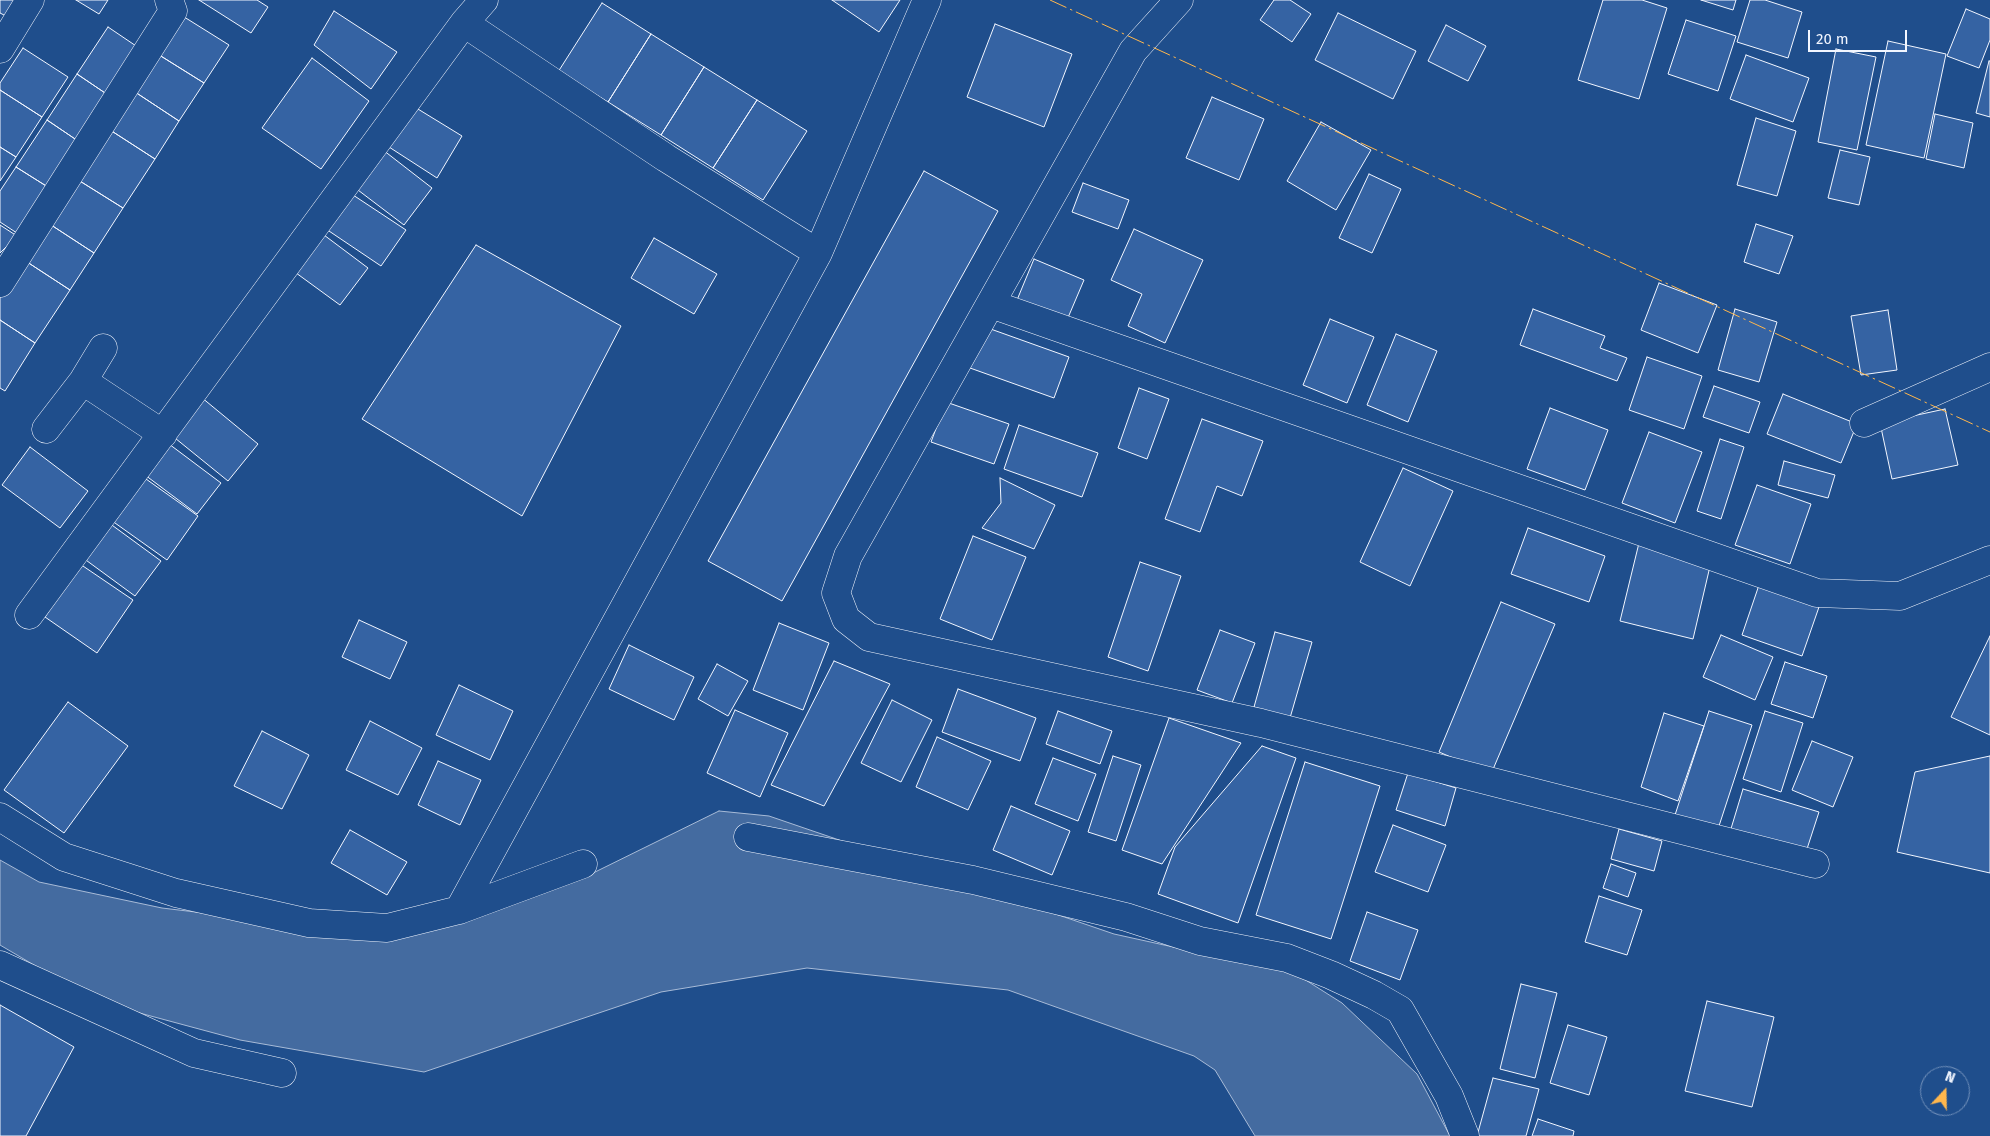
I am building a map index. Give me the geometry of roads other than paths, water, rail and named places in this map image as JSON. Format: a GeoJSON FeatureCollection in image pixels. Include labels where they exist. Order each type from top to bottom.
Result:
{"type":"FeatureCollection","features":[{"type":"Feature","properties":{"kind":"street"},"geometry":{"type":"LineString","coordinates":[[0,49],[30,0]]}},
{"type":"Feature","properties":{"kind":"street"},"geometry":{"type":"LineString","coordinates":[[0,283],[173,11],[169,0]]}},
{"type":"Feature","properties":{"kind":"street"},"geometry":{"type":"LineString","coordinates":[[29,615],[464,23],[484,0]]}},
{"type":"Feature","properties":{"kind":"street"},"geometry":{"type":"LineString","coordinates":[[459,910],[818,253],[927,0]]}},
{"type":"Feature","properties":{"kind":"street"},"geometry":{"type":"LineString","coordinates":[[1179,0],[1133,51],[848,556],[836,594],[846,619],[869,638],[1261,723],[1815,864]]}},
{"type":"Feature","properties":{"kind":"street"},"geometry":{"type":"LineString","coordinates":[[464,23],[666,158],[818,253]]}},
{"type":"Feature","properties":{"kind":"street"},"geometry":{"type":"LineString","coordinates":[[991,304],[1817,592],[1900,596],[1990,560]]}},
{"type":"Feature","properties":{"kind":"street"},"geometry":{"type":"LineString","coordinates":[[46,429],[83,380],[103,348]]}},
{"type":"Feature","properties":{"kind":"street"},"geometry":{"type":"LineString","coordinates":[[1864,423],[1990,367]]}},
{"type":"Feature","properties":{"kind":"street"},"geometry":{"type":"LineString","coordinates":[[83,380],[163,434]]}},
{"type":"Feature","properties":{"kind":"street"},"geometry":{"type":"LineString","coordinates":[[0,817],[64,857],[176,893],[309,923],[387,928],[459,910],[583,864]]}},
{"type":"Feature","properties":{"kind":"street"},"geometry":{"type":"LineString","coordinates":[[748,837],[982,882],[1126,917],[1200,941],[1287,958],[1331,975],[1374,995],[1400,1010],[1449,1096],[1465,1136]]}},
{"type":"Feature","properties":{"kind":"street"},"geometry":{"type":"LineString","coordinates":[[0,965],[194,1053],[282,1073]]}},
{"type":"Feature","properties":{"kind":"water"},"geometry":{"type":"Polygon","coordinates":[[[719,811],[769,816],[1114,934],[1296,974],[1342,1003],[1417,1074],[1450,1136],[1255,1136],[1215,1070],[1194,1056],[1008,990],[807,968],[661,992],[424,1072],[240,1040],[95,1001],[0,945],[0,860],[39,882],[162,908],[396,936],[589,875],[719,811]]]}}]}
